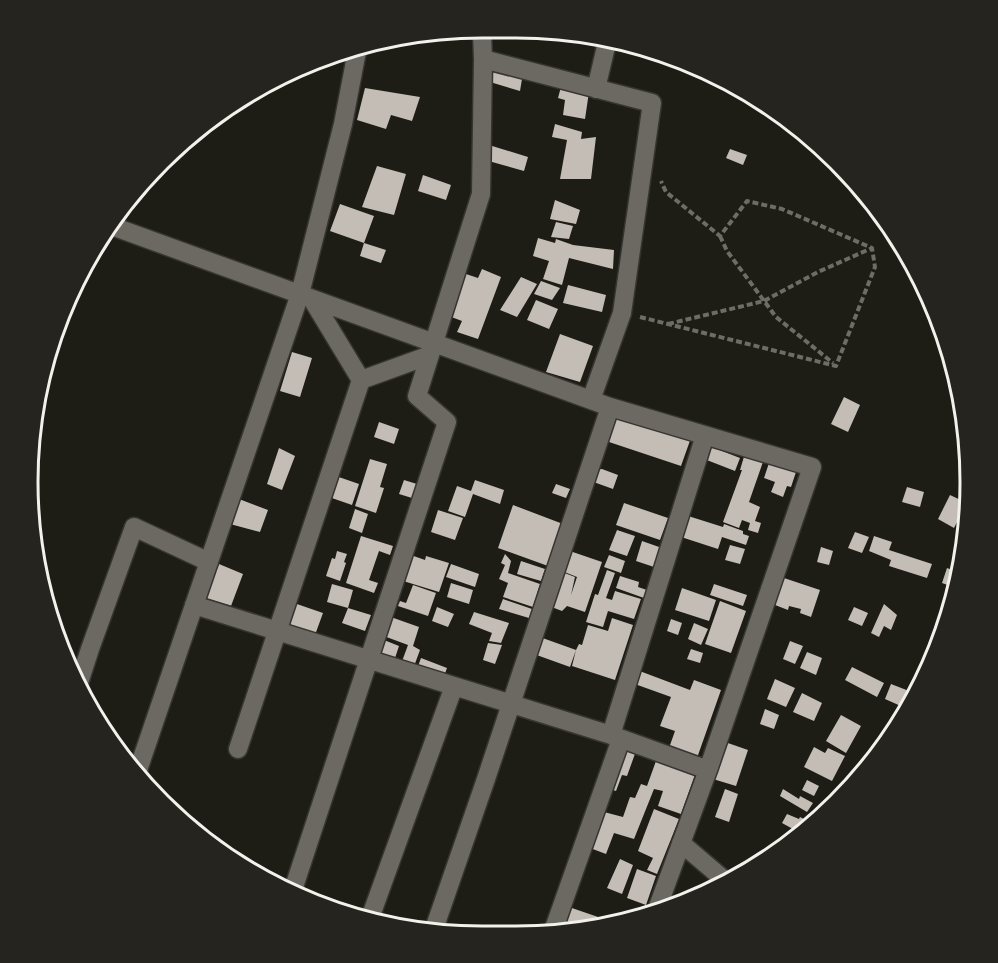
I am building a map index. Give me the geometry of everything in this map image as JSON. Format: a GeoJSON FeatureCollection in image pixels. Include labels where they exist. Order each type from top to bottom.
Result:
{"type":"FeatureCollection","features":[{"type":"Feature","properties":{"kind":"street"},"geometry":{"type":"LineString","coordinates":[[295,884],[447,422],[417,396],[481,194],[482,38]]}},
{"type":"Feature","properties":{"kind":"street"},"geometry":{"type":"LineString","coordinates":[[596,89],[606,47]]}},
{"type":"Feature","properties":{"kind":"street"},"geometry":{"type":"LineString","coordinates":[[140,765],[209,562],[306,297],[356,56]]}},
{"type":"Feature","properties":{"kind":"street"},"geometry":{"type":"LineString","coordinates":[[483,59],[652,103],[621,313],[591,400]]}},
{"type":"Feature","properties":{"kind":"street"},"geometry":{"type":"LineString","coordinates":[[117,228],[306,297],[431,349],[610,407],[812,467],[708,770],[660,902]]}},
{"type":"Feature","properties":{"kind":"street"},"geometry":{"type":"LineString","coordinates":[[306,297],[361,380]]}},
{"type":"Feature","properties":{"kind":"street"},"geometry":{"type":"LineString","coordinates":[[238,749],[361,380],[431,349]]}},
{"type":"Feature","properties":{"kind":"street"},"geometry":{"type":"LineString","coordinates":[[437,923],[610,407]]}},
{"type":"Feature","properties":{"kind":"street"},"geometry":{"type":"LineString","coordinates":[[555,924],[616,737],[705,435]]}},
{"type":"Feature","properties":{"kind":"street"},"geometry":{"type":"LineString","coordinates":[[82,675],[134,527],[209,562]]}},
{"type":"Feature","properties":{"kind":"street"},"geometry":{"type":"LineString","coordinates":[[194,605],[616,737],[708,770]]}},
{"type":"Feature","properties":{"kind":"street"},"geometry":{"type":"LineString","coordinates":[[372,911],[454,686]]}},
{"type":"Feature","properties":{"kind":"street"},"geometry":{"type":"LineString","coordinates":[[681,843],[720,876]]}},
{"type":"Feature","properties":{"kind":"path"},"geometry":{"type":"LineString","coordinates":[[661,181],[666,192],[720,236],[727,251],[776,316],[836,366]]}},
{"type":"Feature","properties":{"kind":"path"},"geometry":{"type":"LineString","coordinates":[[720,236],[747,201],[782,209],[872,248]]}},
{"type":"Feature","properties":{"kind":"path"},"geometry":{"type":"LineString","coordinates":[[667,324],[764,301],[818,272],[872,248]]}},
{"type":"Feature","properties":{"kind":"path"},"geometry":{"type":"LineString","coordinates":[[836,366],[875,267],[872,248]]}},
{"type":"Feature","properties":{"kind":"path"},"geometry":{"type":"LineString","coordinates":[[621,313],[836,366]]}},
{"type":"Feature","properties":{"kind":"building"},"geometry":{"type":"Polygon","coordinates":[[[491,65],[523,73],[520,91],[490,82],[491,65]]]}},
{"type":"Feature","properties":{"kind":"building"},"geometry":{"type":"Polygon","coordinates":[[[562,83],[589,92],[585,119],[563,115],[565,100],[558,98],[562,83]]]}},
{"type":"Feature","properties":{"kind":"building"},"geometry":{"type":"Polygon","coordinates":[[[365,88],[420,97],[412,121],[391,115],[386,129],[357,120],[365,88]]]}},
{"type":"Feature","properties":{"kind":"building"},"geometry":{"type":"Polygon","coordinates":[[[555,124],[582,132],[581,139],[596,137],[591,179],[560,179],[567,140],[552,137],[555,124]]]}},
{"type":"Feature","properties":{"kind":"building"},"geometry":{"type":"Polygon","coordinates":[[[489,145],[528,157],[524,171],[485,160],[489,145]]]}},
{"type":"Feature","properties":{"kind":"building"},"geometry":{"type":"Polygon","coordinates":[[[730,149],[747,155],[743,165],[726,158],[730,149]]]}},
{"type":"Feature","properties":{"kind":"building"},"geometry":{"type":"Polygon","coordinates":[[[377,166],[406,174],[394,215],[362,207],[377,166]]]}},
{"type":"Feature","properties":{"kind":"building"},"geometry":{"type":"Polygon","coordinates":[[[423,175],[451,185],[446,200],[418,191],[423,175]]]}},
{"type":"Feature","properties":{"kind":"building"},"geometry":{"type":"Polygon","coordinates":[[[555,200],[580,210],[576,224],[550,219],[555,200]]]}},
{"type":"Feature","properties":{"kind":"building"},"geometry":{"type":"Polygon","coordinates":[[[340,204],[374,216],[364,243],[330,231],[340,204]]]}},
{"type":"Feature","properties":{"kind":"building"},"geometry":{"type":"Polygon","coordinates":[[[556,222],[573,226],[569,239],[551,237],[556,222]]]}},
{"type":"Feature","properties":{"kind":"building"},"geometry":{"type":"Polygon","coordinates":[[[538,238],[555,243],[556,239],[573,245],[614,250],[613,269],[569,258],[562,285],[543,279],[549,261],[533,256],[538,238]]]}},
{"type":"Feature","properties":{"kind":"building"},"geometry":{"type":"Polygon","coordinates":[[[364,243],[386,250],[381,263],[360,256],[364,243]]]}},
{"type":"Feature","properties":{"kind":"building"},"geometry":{"type":"Polygon","coordinates":[[[482,269],[501,277],[478,339],[457,332],[462,321],[446,315],[463,273],[478,278],[482,269]]]}},
{"type":"Feature","properties":{"kind":"building"},"geometry":{"type":"Polygon","coordinates":[[[521,277],[537,284],[517,317],[500,310],[521,277]]]}},
{"type":"Feature","properties":{"kind":"building"},"geometry":{"type":"Polygon","coordinates":[[[541,281],[560,288],[552,300],[534,294],[541,281]]]}},
{"type":"Feature","properties":{"kind":"building"},"geometry":{"type":"Polygon","coordinates":[[[568,285],[606,295],[602,312],[563,303],[568,285]]]}},
{"type":"Feature","properties":{"kind":"building"},"geometry":{"type":"Polygon","coordinates":[[[536,300],[558,309],[549,329],[527,320],[536,300]]]}},
{"type":"Feature","properties":{"kind":"building"},"geometry":{"type":"Polygon","coordinates":[[[560,334],[593,346],[580,382],[546,372],[560,334]]]}},
{"type":"Feature","properties":{"kind":"building"},"geometry":{"type":"Polygon","coordinates":[[[292,352],[312,358],[300,397],[280,391],[292,352]]]}},
{"type":"Feature","properties":{"kind":"building"},"geometry":{"type":"Polygon","coordinates":[[[844,397],[860,405],[848,432],[831,424],[844,397]]]}},
{"type":"Feature","properties":{"kind":"building"},"geometry":{"type":"Polygon","coordinates":[[[614,408],[692,435],[681,466],[603,440],[614,408]]]}},
{"type":"Feature","properties":{"kind":"building"},"geometry":{"type":"Polygon","coordinates":[[[379,422],[399,429],[394,444],[374,437],[379,422]]]}},
{"type":"Feature","properties":{"kind":"building"},"geometry":{"type":"Polygon","coordinates":[[[704,444],[740,458],[735,471],[699,457],[704,444]]]}},
{"type":"Feature","properties":{"kind":"building"},"geometry":{"type":"Polygon","coordinates":[[[279,448],[295,456],[282,490],[267,484],[279,448]]]}},
{"type":"Feature","properties":{"kind":"building"},"geometry":{"type":"Polygon","coordinates":[[[746,450],[765,456],[749,502],[760,507],[755,521],[761,523],[758,533],[748,530],[750,523],[742,520],[739,528],[723,522],[742,470],[740,470],[746,450]]]}},
{"type":"Feature","properties":{"kind":"building"},"geometry":{"type":"Polygon","coordinates":[[[771,457],[798,466],[791,487],[787,486],[783,497],[771,492],[775,482],[764,478],[771,457]]]}},
{"type":"Feature","properties":{"kind":"building"},"geometry":{"type":"Polygon","coordinates":[[[370,459],[387,464],[380,487],[384,488],[376,513],[355,506],[370,459]]]}},
{"type":"Feature","properties":{"kind":"building"},"geometry":{"type":"Polygon","coordinates":[[[602,469],[618,475],[613,489],[588,480],[592,470],[602,469]]]}},
{"type":"Feature","properties":{"kind":"building"},"geometry":{"type":"Polygon","coordinates":[[[333,475],[359,484],[352,505],[326,496],[333,475]]]}},
{"type":"Feature","properties":{"kind":"building"},"geometry":{"type":"Polygon","coordinates":[[[404,480],[417,484],[412,498],[399,494],[404,480]]]}},
{"type":"Feature","properties":{"kind":"building"},"geometry":{"type":"Polygon","coordinates":[[[475,480],[504,490],[500,504],[473,494],[465,517],[448,511],[457,486],[471,491],[475,480]]]}},
{"type":"Feature","properties":{"kind":"building"},"geometry":{"type":"Polygon","coordinates":[[[556,484],[570,489],[566,498],[552,493],[556,484]]]}},
{"type":"Feature","properties":{"kind":"building"},"geometry":{"type":"Polygon","coordinates":[[[907,487],[924,492],[920,507],[902,502],[907,487]]]}},
{"type":"Feature","properties":{"kind":"building"},"geometry":{"type":"Polygon","coordinates":[[[950,495],[960,500],[959,518],[954,528],[938,519],[950,495]]]}},
{"type":"Feature","properties":{"kind":"building"},"geometry":{"type":"Polygon","coordinates":[[[239,499],[268,510],[260,532],[230,524],[239,499]]]}},
{"type":"Feature","properties":{"kind":"building"},"geometry":{"type":"Polygon","coordinates":[[[624,503],[668,518],[660,540],[616,525],[624,503]]]}},
{"type":"Feature","properties":{"kind":"building"},"geometry":{"type":"Polygon","coordinates":[[[513,505],[563,524],[548,566],[498,548],[513,505]]]}},
{"type":"Feature","properties":{"kind":"building"},"geometry":{"type":"Polygon","coordinates":[[[355,509],[368,514],[362,533],[349,528],[355,509]]]}},
{"type":"Feature","properties":{"kind":"building"},"geometry":{"type":"Polygon","coordinates":[[[438,510],[463,518],[455,540],[431,532],[438,510]]]}},
{"type":"Feature","properties":{"kind":"building"},"geometry":{"type":"Polygon","coordinates":[[[685,515],[743,531],[743,534],[749,536],[746,545],[722,537],[718,549],[678,536],[685,515]]]}},
{"type":"Feature","properties":{"kind":"building"},"geometry":{"type":"Polygon","coordinates":[[[617,530],[635,536],[627,556],[609,550],[617,530]]]}},
{"type":"Feature","properties":{"kind":"building"},"geometry":{"type":"Polygon","coordinates":[[[855,532],[869,537],[862,553],[848,548],[855,532]]]}},
{"type":"Feature","properties":{"kind":"building"},"geometry":{"type":"Polygon","coordinates":[[[361,536],[393,546],[390,555],[379,551],[369,580],[378,583],[374,593],[346,583],[361,536]]]}},
{"type":"Feature","properties":{"kind":"building"},"geometry":{"type":"Polygon","coordinates":[[[874,536],[892,542],[889,550],[932,564],[927,578],[889,566],[891,560],[869,551],[874,536]]]}},
{"type":"Feature","properties":{"kind":"building"},"geometry":{"type":"Polygon","coordinates":[[[642,541],[662,548],[654,567],[636,561],[642,541]]]}},
{"type":"Feature","properties":{"kind":"building"},"geometry":{"type":"Polygon","coordinates":[[[730,545],[745,549],[740,564],[725,560],[730,545]]]}},
{"type":"Feature","properties":{"kind":"building"},"geometry":{"type":"Polygon","coordinates":[[[821,547],[833,551],[829,565],[817,562],[821,547]]]}},
{"type":"Feature","properties":{"kind":"building"},"geometry":{"type":"Polygon","coordinates":[[[564,549],[602,562],[585,612],[567,606],[562,611],[549,606],[562,572],[575,577],[571,595],[577,577],[557,569],[564,549]]]}},
{"type":"Feature","properties":{"kind":"building"},"geometry":{"type":"Polygon","coordinates":[[[337,551],[347,554],[340,581],[326,576],[337,551]]]}},
{"type":"Feature","properties":{"kind":"building"},"geometry":{"type":"Polygon","coordinates":[[[408,554],[425,560],[426,556],[449,563],[439,592],[400,580],[408,554]]]}},
{"type":"Feature","properties":{"kind":"building"},"geometry":{"type":"Polygon","coordinates":[[[505,554],[511,561],[508,573],[540,584],[533,607],[503,597],[508,583],[499,579],[505,565],[501,563],[505,554]]]}},
{"type":"Feature","properties":{"kind":"building"},"geometry":{"type":"Polygon","coordinates":[[[609,555],[625,561],[621,573],[604,567],[609,555]]]}},
{"type":"Feature","properties":{"kind":"building"},"geometry":{"type":"Polygon","coordinates":[[[521,561],[545,569],[541,581],[517,574],[521,561]]]}},
{"type":"Feature","properties":{"kind":"building"},"geometry":{"type":"Polygon","coordinates":[[[219,564],[243,574],[231,606],[205,598],[219,564]]]}},
{"type":"Feature","properties":{"kind":"building"},"geometry":{"type":"Polygon","coordinates":[[[451,564],[479,574],[475,587],[446,577],[451,564]]]}},
{"type":"Feature","properties":{"kind":"building"},"geometry":{"type":"Polygon","coordinates":[[[947,568],[952,570],[948,585],[942,583],[947,568]]]}},
{"type":"Feature","properties":{"kind":"building"},"geometry":{"type":"Polygon","coordinates":[[[607,570],[615,573],[606,598],[612,600],[615,591],[641,599],[634,619],[608,611],[603,627],[586,622],[595,594],[598,595],[607,570]]]}},
{"type":"Feature","properties":{"kind":"building"},"geometry":{"type":"Polygon","coordinates":[[[620,576],[639,582],[638,587],[647,590],[644,598],[616,588],[620,576]]]}},
{"type":"Feature","properties":{"kind":"building"},"geometry":{"type":"Polygon","coordinates":[[[784,578],[820,590],[811,617],[800,613],[801,609],[789,606],[788,610],[775,605],[784,578]]]}},
{"type":"Feature","properties":{"kind":"building"},"geometry":{"type":"Polygon","coordinates":[[[451,583],[473,590],[469,604],[447,597],[451,583]]]}},
{"type":"Feature","properties":{"kind":"building"},"geometry":{"type":"Polygon","coordinates":[[[332,584],[353,590],[348,608],[327,602],[332,584]]]}},
{"type":"Feature","properties":{"kind":"building"},"geometry":{"type":"Polygon","coordinates":[[[714,584],[747,595],[743,606],[710,595],[714,584]]]}},
{"type":"Feature","properties":{"kind":"building"},"geometry":{"type":"Polygon","coordinates":[[[413,585],[436,593],[428,616],[398,606],[400,601],[406,603],[413,585]]]}},
{"type":"Feature","properties":{"kind":"building"},"geometry":{"type":"Polygon","coordinates":[[[682,588],[716,600],[709,621],[675,610],[682,588]]]}},
{"type":"Feature","properties":{"kind":"building"},"geometry":{"type":"Polygon","coordinates":[[[503,599],[532,609],[529,618],[499,609],[503,599]]]}},
{"type":"Feature","properties":{"kind":"building"},"geometry":{"type":"Polygon","coordinates":[[[720,601],[746,611],[731,653],[705,644],[720,601]]]}},
{"type":"Feature","properties":{"kind":"building"},"geometry":{"type":"Polygon","coordinates":[[[294,603],[323,613],[315,635],[286,625],[294,603]]]}},
{"type":"Feature","properties":{"kind":"building"},"geometry":{"type":"Polygon","coordinates":[[[884,604],[897,615],[891,630],[884,626],[879,637],[871,633],[884,604]]]}},
{"type":"Feature","properties":{"kind":"building"},"geometry":{"type":"Polygon","coordinates":[[[437,607],[454,614],[448,627],[432,621],[437,607]]]}},
{"type":"Feature","properties":{"kind":"building"},"geometry":{"type":"Polygon","coordinates":[[[854,607],[868,613],[862,626],[848,620],[854,607]]]}},
{"type":"Feature","properties":{"kind":"building"},"geometry":{"type":"Polygon","coordinates":[[[348,608],[371,615],[365,631],[342,623],[348,608]]]}},
{"type":"Feature","properties":{"kind":"building"},"geometry":{"type":"Polygon","coordinates":[[[474,612],[509,623],[501,643],[489,641],[492,633],[469,624],[474,612]]]}},
{"type":"Feature","properties":{"kind":"building"},"geometry":{"type":"Polygon","coordinates":[[[388,616],[419,627],[413,646],[420,650],[413,669],[401,664],[408,645],[381,635],[388,616]]]}},
{"type":"Feature","properties":{"kind":"building"},"geometry":{"type":"Polygon","coordinates":[[[612,618],[633,625],[615,680],[572,666],[579,644],[582,645],[588,625],[608,631],[612,618]]]}},
{"type":"Feature","properties":{"kind":"building"},"geometry":{"type":"Polygon","coordinates":[[[671,619],[682,623],[678,635],[667,631],[671,619]]]}},
{"type":"Feature","properties":{"kind":"building"},"geometry":{"type":"Polygon","coordinates":[[[694,623],[708,629],[701,645],[688,639],[694,623]]]}},
{"type":"Feature","properties":{"kind":"building"},"geometry":{"type":"Polygon","coordinates":[[[537,636],[576,650],[570,667],[531,653],[537,636]]]}},
{"type":"Feature","properties":{"kind":"building"},"geometry":{"type":"Polygon","coordinates":[[[384,640],[399,646],[394,661],[378,656],[384,640]]]}},
{"type":"Feature","properties":{"kind":"building"},"geometry":{"type":"Polygon","coordinates":[[[790,641],[803,646],[795,664],[783,659],[790,641]]]}},
{"type":"Feature","properties":{"kind":"building"},"geometry":{"type":"Polygon","coordinates":[[[488,643],[502,645],[495,664],[483,660],[488,643]]]}},
{"type":"Feature","properties":{"kind":"building"},"geometry":{"type":"Polygon","coordinates":[[[691,649],[703,653],[700,663],[687,659],[691,649]]]}},
{"type":"Feature","properties":{"kind":"building"},"geometry":{"type":"Polygon","coordinates":[[[807,652],[822,658],[816,675],[800,668],[807,652]]]}},
{"type":"Feature","properties":{"kind":"building"},"geometry":{"type":"Polygon","coordinates":[[[421,658],[447,668],[443,679],[417,669],[421,658]]]}},
{"type":"Feature","properties":{"kind":"building"},"geometry":{"type":"Polygon","coordinates":[[[852,667],[884,683],[877,697],[845,680],[852,667]]]}},
{"type":"Feature","properties":{"kind":"building"},"geometry":{"type":"Polygon","coordinates":[[[637,670],[690,690],[694,680],[721,690],[697,758],[669,748],[675,731],[660,726],[671,697],[632,683],[637,670]]]}},
{"type":"Feature","properties":{"kind":"building"},"geometry":{"type":"Polygon","coordinates":[[[775,679],[795,688],[786,707],[767,699],[775,679]]]}},
{"type":"Feature","properties":{"kind":"building"},"geometry":{"type":"Polygon","coordinates":[[[891,684],[908,691],[900,706],[885,699],[891,684]]]}},
{"type":"Feature","properties":{"kind":"building"},"geometry":{"type":"Polygon","coordinates":[[[802,693],[822,703],[814,721],[793,712],[802,693]]]}},
{"type":"Feature","properties":{"kind":"building"},"geometry":{"type":"Polygon","coordinates":[[[765,709],[779,715],[774,729],[760,724],[765,709]]]}},
{"type":"Feature","properties":{"kind":"building"},"geometry":{"type":"Polygon","coordinates":[[[841,715],[861,726],[846,753],[826,741],[841,715]]]}},
{"type":"Feature","properties":{"kind":"building"},"geometry":{"type":"Polygon","coordinates":[[[725,742],[748,750],[736,786],[713,779],[725,742]]]}},
{"type":"Feature","properties":{"kind":"building"},"geometry":{"type":"Polygon","coordinates":[[[622,747],[636,751],[627,776],[622,775],[616,791],[607,788],[622,747]]]}},
{"type":"Feature","properties":{"kind":"building"},"geometry":{"type":"Polygon","coordinates":[[[814,747],[825,753],[828,748],[845,756],[832,781],[804,767],[814,747]]]}},
{"type":"Feature","properties":{"kind":"building"},"geometry":{"type":"Polygon","coordinates":[[[656,761],[672,761],[697,769],[681,814],[658,806],[663,791],[654,789],[634,839],[614,833],[606,854],[590,848],[604,812],[623,817],[630,797],[635,798],[641,784],[647,786],[656,761]]]}},
{"type":"Feature","properties":{"kind":"building"},"geometry":{"type":"Polygon","coordinates":[[[807,780],[819,786],[814,796],[802,790],[807,780]]]}},
{"type":"Feature","properties":{"kind":"building"},"geometry":{"type":"Polygon","coordinates":[[[725,789],[738,794],[729,822],[715,817],[725,789]]]}},
{"type":"Feature","properties":{"kind":"building"},"geometry":{"type":"Polygon","coordinates":[[[783,789],[799,799],[800,796],[813,803],[807,812],[780,796],[783,789]]]}},
{"type":"Feature","properties":{"kind":"building"},"geometry":{"type":"Polygon","coordinates":[[[654,809],[679,819],[657,874],[647,870],[653,858],[638,851],[654,809]]]}},
{"type":"Feature","properties":{"kind":"building"},"geometry":{"type":"Polygon","coordinates":[[[787,814],[804,819],[793,829],[782,823],[787,814]]]}},
{"type":"Feature","properties":{"kind":"building"},"geometry":{"type":"Polygon","coordinates":[[[620,859],[633,865],[622,894],[607,888],[620,859]]]}},
{"type":"Feature","properties":{"kind":"building"},"geometry":{"type":"Polygon","coordinates":[[[637,869],[656,876],[646,905],[627,898],[637,869]]]}},
{"type":"Feature","properties":{"kind":"building"},"geometry":{"type":"Polygon","coordinates":[[[569,907],[600,918],[570,922],[563,920],[569,907]]]}}]}
